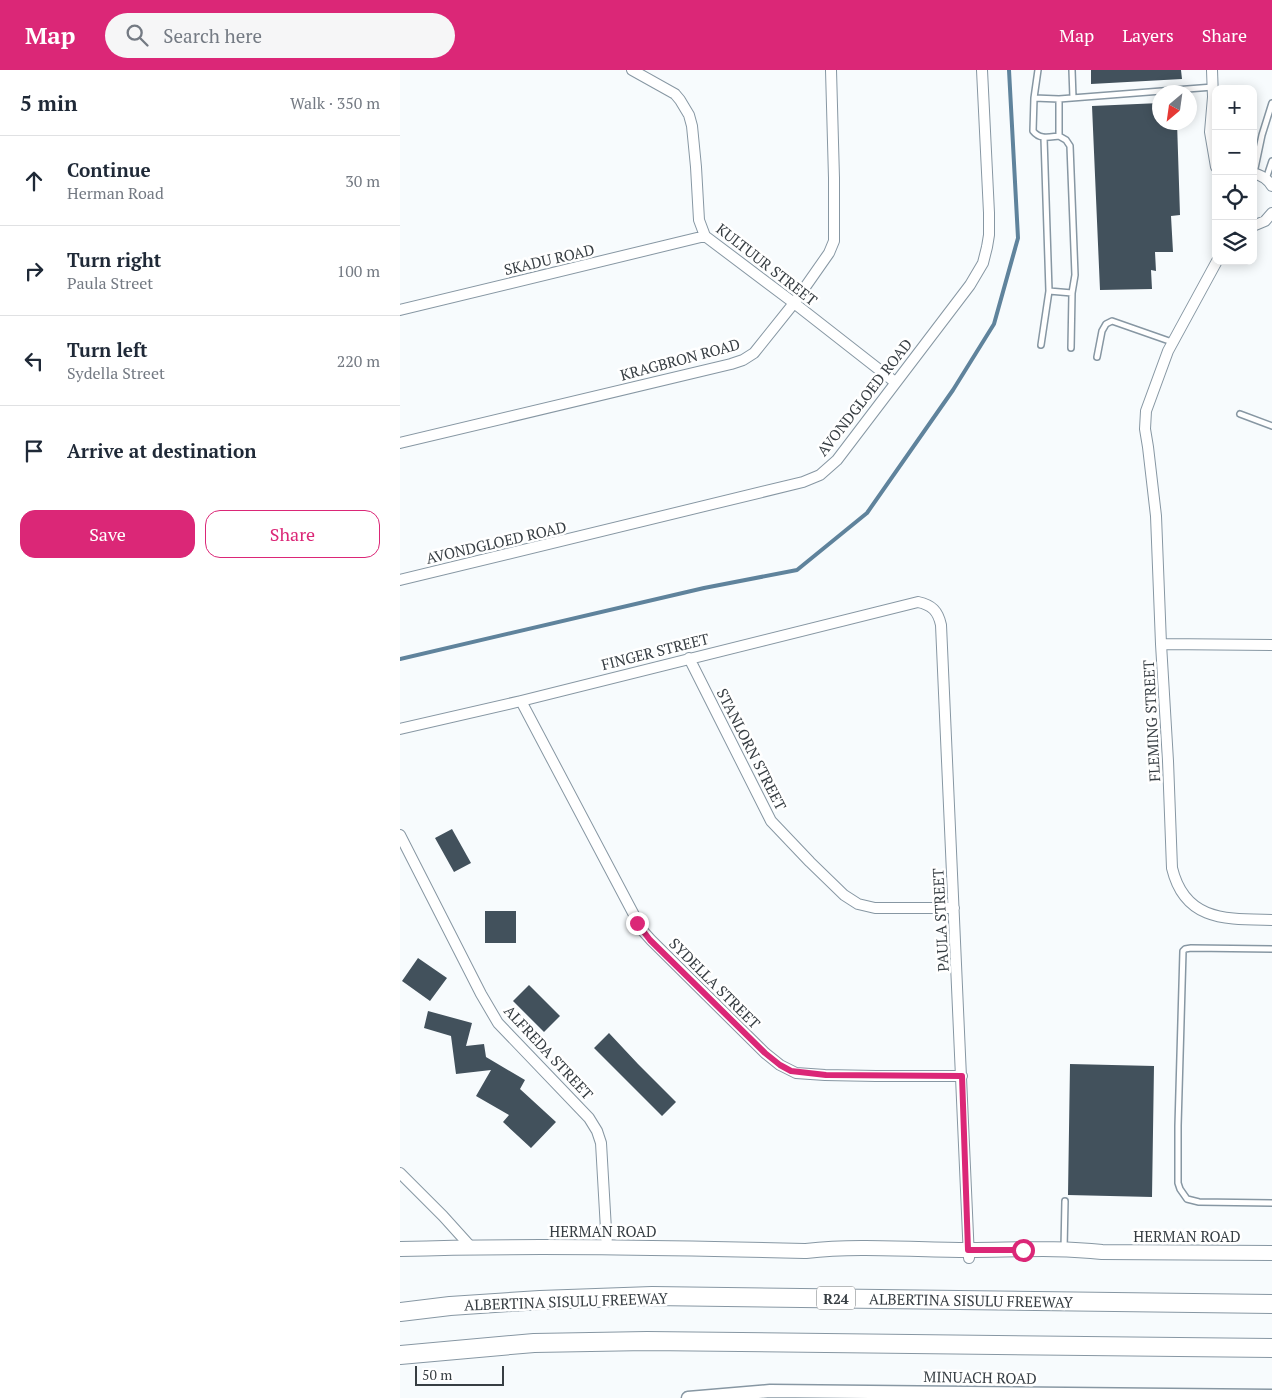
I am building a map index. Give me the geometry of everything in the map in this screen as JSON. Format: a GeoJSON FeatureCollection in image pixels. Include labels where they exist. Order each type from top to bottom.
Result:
{"type":"FeatureCollection","features":[{"type":"Feature","properties":{"kind":"highway","name":"ALBERTINA SISULU FREEWAY"},"geometry":{"type":"LineString","coordinates":[[400,1312],[450,1306],[540,1300],[652,1296],[1272,1304]]}},
{"type":"Feature","properties":{"kind":"highway"},"geometry":{"type":"LineString","coordinates":[[400,1356],[534,1343],[647,1341],[1272,1348]]}},
{"type":"Feature","properties":{"kind":"main road","name":"HERMAN ROAD"},"geometry":{"type":"LineString","coordinates":[[400,1248],[607,1247],[806,1250],[835,1256],[969,1254],[1064,1249],[1102,1252],[1272,1253]]}},
{"type":"Feature","properties":{"kind":"main road","name":"HERMAN ROAD"},"geometry":{"type":"LineString","coordinates":[[969,1254],[1081,1258],[1102,1252]]}},
{"type":"Feature","properties":{"kind":"street","name":"KULTUUR STREET"},"geometry":{"type":"LineString","coordinates":[[632,70],[675,94],[685,108],[692,126],[699,220],[705,236],[895,382]]}},
{"type":"Feature","properties":{"kind":"street","name":"KRAGBRON ROAD"},"geometry":{"type":"LineString","coordinates":[[400,443],[743,360],[754,353],[794,303],[829,253],[835,236],[830,70]]}},
{"type":"Feature","properties":{"kind":"street","name":"AVONDGLOED ROAD"},"geometry":{"type":"LineString","coordinates":[[400,580],[803,482],[820,475],[837,460],[980,270],[986,254],[989,235],[982,70]]}},
{"type":"Feature","properties":{"kind":"street"},"geometry":{"type":"LineString","coordinates":[[1212,70],[1213,85]]}},
{"type":"Feature","properties":{"kind":"street"},"geometry":{"type":"LineString","coordinates":[[1212,114],[1210,132],[1212,144]]}},
{"type":"Feature","properties":{"kind":"street"},"geometry":{"type":"LineString","coordinates":[[1257,174],[1270,183]]}},
{"type":"Feature","properties":{"kind":"street"},"geometry":{"type":"LineString","coordinates":[[1257,224],[1265,221],[1272,213]]}},
{"type":"Feature","properties":{"kind":"street","name":"SKADU ROAD"},"geometry":{"type":"LineString","coordinates":[[400,310],[705,236]]}},
{"type":"Feature","properties":{"kind":"street","name":"FLEMING STREET"},"geometry":{"type":"LineString","coordinates":[[1215,265],[1172,342],[1158,374],[1146,411],[1145,429],[1156,516],[1172,868],[1174,877],[1186,898],[1205,913],[1230,919],[1272,920]]}},
{"type":"Feature","properties":{"kind":"street","name":"FINGER STREET"},"geometry":{"type":"LineString","coordinates":[[400,729],[918,602]]}},
{"type":"Feature","properties":{"kind":"street","name":"PAULA STREET"},"geometry":{"type":"LineString","coordinates":[[918,602],[934,609],[942,625],[969,1254]]}},
{"type":"Feature","properties":{"kind":"street"},"geometry":{"type":"LineString","coordinates":[[1161,644],[1272,645]]}},
{"type":"Feature","properties":{"kind":"street","name":"STANLORN STREET"},"geometry":{"type":"LineString","coordinates":[[689,658],[771,821],[844,895],[858,904],[875,908],[954,908]]}},
{"type":"Feature","properties":{"kind":"street","name":"SYDELLA STREET"},"geometry":{"type":"LineString","coordinates":[[521,700],[642,930],[765,1053],[780,1065],[796,1073],[868,1076],[962,1076]]}},
{"type":"Feature","properties":{"kind":"street","name":"ALFREDA STREET"},"geometry":{"type":"LineString","coordinates":[[400,835],[481,994],[498,1023],[589,1118],[597,1131],[601,1143],[607,1247]]}},
{"type":"Feature","properties":{"kind":"street"},"geometry":{"type":"LineString","coordinates":[[400,1173],[471,1247]]}},
{"type":"Feature","properties":{"kind":"street","name":"MINUACH ROAD"},"geometry":{"type":"LineString","coordinates":[[688,1398],[772,1394],[1272,1396]]}},
{"type":"Feature","properties":{"kind":"lane"},"geometry":{"type":"LineString","coordinates":[[1038,70],[1034,98],[1033,131],[1036,135],[1044,138],[1058,136],[1066,140],[1070,146],[1076,275],[1072,293],[1071,348]]}},
{"type":"Feature","properties":{"kind":"lane"},"geometry":{"type":"LineString","coordinates":[[1072,70],[1073,98]]}},
{"type":"Feature","properties":{"kind":"lane"},"geometry":{"type":"LineString","coordinates":[[1034,98],[1212,97]]}},
{"type":"Feature","properties":{"kind":"lane"},"geometry":{"type":"LineString","coordinates":[[1058,136],[1059,99]]}},
{"type":"Feature","properties":{"kind":"lane"},"geometry":{"type":"LineString","coordinates":[[1257,159],[1272,103]]}},
{"type":"Feature","properties":{"kind":"lane"},"geometry":{"type":"LineString","coordinates":[[1041,345],[1049,291],[1044,138]]}},
{"type":"Feature","properties":{"kind":"lane"},"geometry":{"type":"LineString","coordinates":[[1270,183],[1272,161]]}},
{"type":"Feature","properties":{"kind":"lane"},"geometry":{"type":"LineString","coordinates":[[1049,291],[1072,293]]}},
{"type":"Feature","properties":{"kind":"lane"},"geometry":{"type":"LineString","coordinates":[[1097,357],[1102,331],[1106,324],[1112,322],[1172,342]]}},
{"type":"Feature","properties":{"kind":"lane"},"geometry":{"type":"LineString","coordinates":[[1240,414],[1272,426]]}},
{"type":"Feature","properties":{"kind":"lane"},"geometry":{"type":"LineString","coordinates":[[1272,949],[1191,948],[1183,951],[1178,1126],[1178,1183],[1187,1199],[1199,1202],[1272,1203]]}},
{"type":"Feature","properties":{"kind":"lane"},"geometry":{"type":"LineString","coordinates":[[1064,1249],[1065,1201]]}},
{"type":"Feature","properties":{"kind":"building"},"geometry":{"type":"Polygon","coordinates":[[[1091,70],[1181,70],[1182,79],[1091,84],[1091,70]]]}},
{"type":"Feature","properties":{"kind":"building"},"geometry":{"type":"Polygon","coordinates":[[[1152,103],[1152,130],[1177,130],[1180,215],[1171,216],[1173,252],[1155,252],[1156,271],[1151,270],[1152,289],[1100,290],[1092,106],[1152,103]]]}},
{"type":"Feature","properties":{"kind":"building"},"geometry":{"type":"Polygon","coordinates":[[[452,829],[471,863],[454,872],[435,838],[452,829]]]}},
{"type":"Feature","properties":{"kind":"building"},"geometry":{"type":"Polygon","coordinates":[[[485,911],[516,911],[516,943],[485,943],[485,911]]]}},
{"type":"Feature","properties":{"kind":"building"},"geometry":{"type":"Polygon","coordinates":[[[418,958],[447,978],[430,1001],[402,981],[418,958]]]}},
{"type":"Feature","properties":{"kind":"building"},"geometry":{"type":"Polygon","coordinates":[[[529,985],[560,1016],[544,1032],[513,1001],[529,985]]]}},
{"type":"Feature","properties":{"kind":"building"},"geometry":{"type":"Polygon","coordinates":[[[428,1011],[472,1023],[466,1046],[484,1044],[486,1057],[525,1080],[520,1089],[556,1122],[531,1148],[503,1122],[509,1115],[476,1096],[491,1070],[456,1074],[451,1036],[424,1028],[428,1011]]]}},
{"type":"Feature","properties":{"kind":"building"},"geometry":{"type":"Polygon","coordinates":[[[609,1033],[676,1102],[662,1116],[594,1048],[609,1033]]]}},
{"type":"Feature","properties":{"kind":"building"},"geometry":{"type":"Polygon","coordinates":[[[1070,1064],[1154,1066],[1152,1197],[1068,1195],[1070,1064]]]}},
{"type":"Feature","properties":{"kind":"waterway"},"geometry":{"type":"LineString","coordinates":[[400,659],[704,588],[797,570],[867,513],[953,390],[994,324],[1018,238],[1009,70]]}},
{"type":"Feature","properties":{"kind":"route"},"geometry":{"type":"LineString","coordinates":[[637,923],[650,940],[746,1035],[780,1065],[791,1071],[826,1075],[962,1076],[968,1250],[1023,1250]]}}]}
